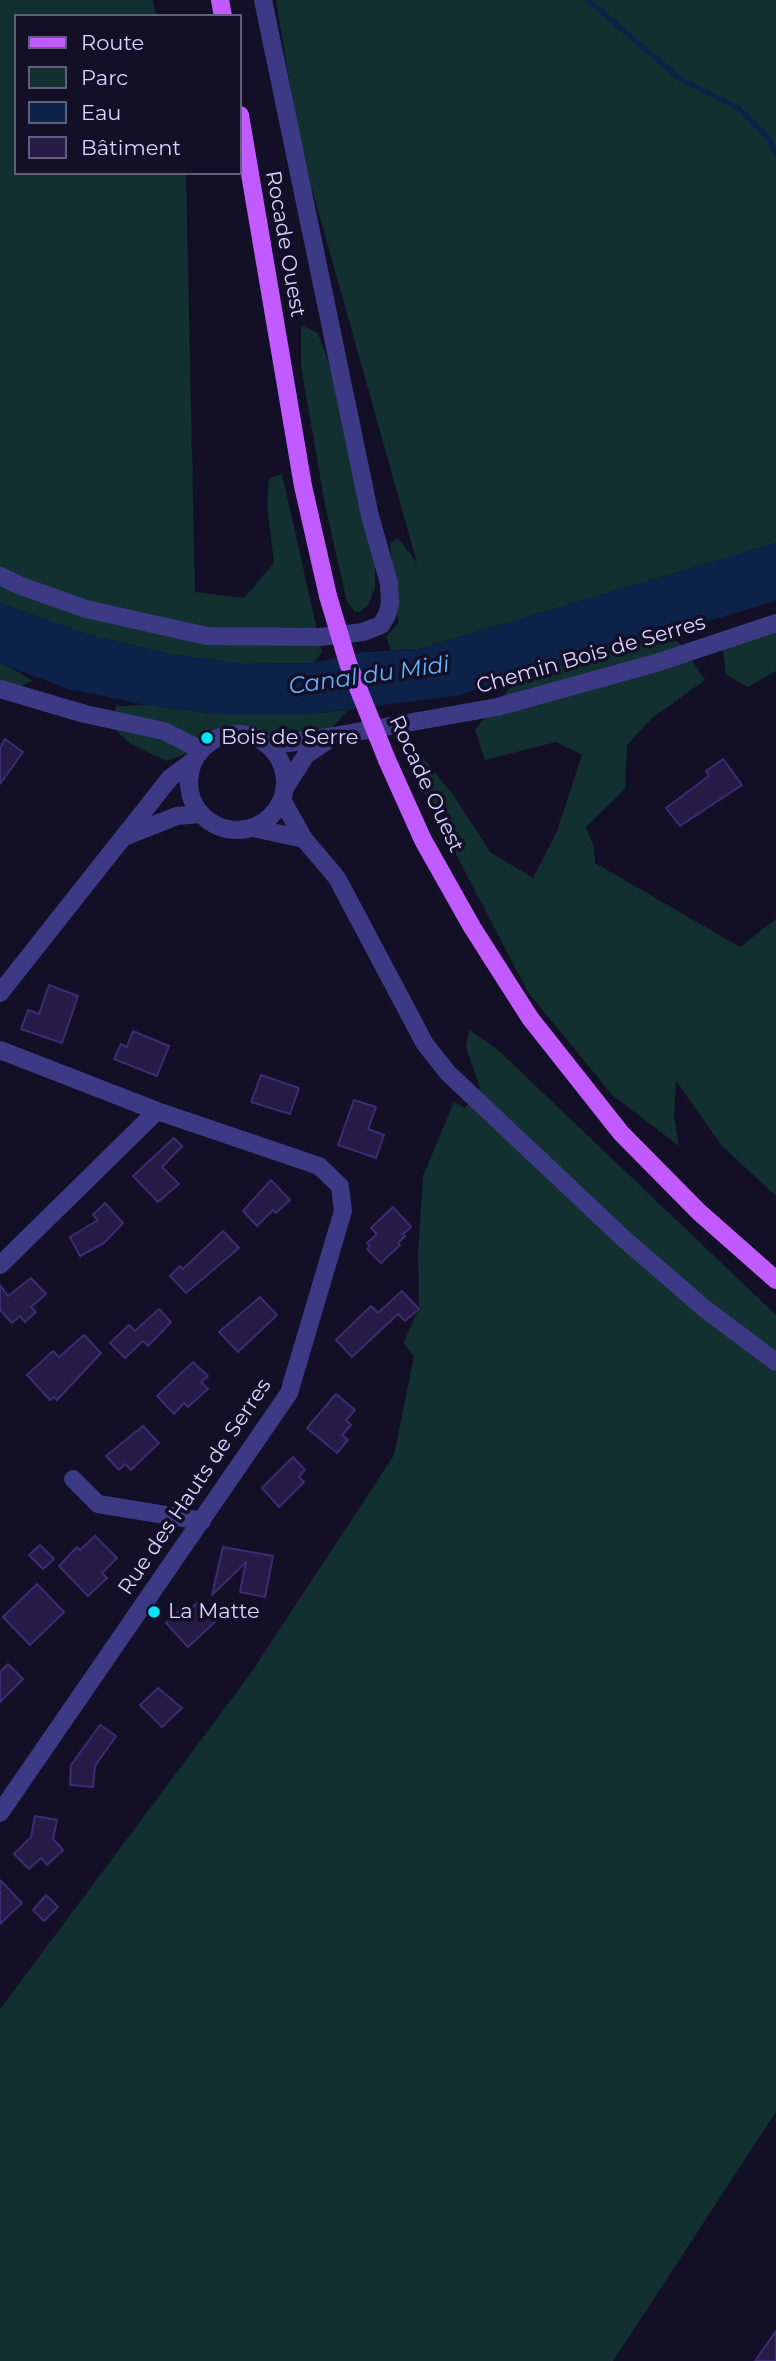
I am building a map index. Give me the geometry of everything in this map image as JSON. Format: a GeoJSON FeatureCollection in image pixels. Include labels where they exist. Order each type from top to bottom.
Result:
{"type":"FeatureCollection","features":[{"type":"Feature","properties":{"kind":"main road","name":"Rocade Ouest"},"geometry":{"type":"LineString","coordinates":[[242,127],[303,486],[328,596],[348,663],[423,840],[472,927],[530,1018],[621,1133],[699,1212],[776,1280]]}},
{"type":"Feature","properties":{"kind":"street"},"geometry":{"type":"LineString","coordinates":[[0,576],[86,609],[207,636],[320,636],[363,632],[381,625],[387,615],[390,603],[389,583],[370,516],[264,0]]}},
{"type":"Feature","properties":{"kind":"street","name":"Chemin Bois de Serres"},"geometry":{"type":"LineString","coordinates":[[269,746],[497,708],[656,663],[776,623]]}},
{"type":"Feature","properties":{"kind":"street"},"geometry":{"type":"LineString","coordinates":[[0,689],[85,714],[164,731],[197,755]]}},
{"type":"Feature","properties":{"kind":"street"},"geometry":{"type":"LineString","coordinates":[[0,993],[170,778],[219,737],[242,734],[269,746],[279,758],[284,794],[304,839],[337,878],[425,1044],[447,1073],[622,1238],[705,1309],[776,1362]]}},
{"type":"Feature","properties":{"kind":"street","name":"Chemin Bois de Serres"},"geometry":{"type":"LineString","coordinates":[[284,794],[306,755],[334,736]]}},
{"type":"Feature","properties":{"kind":"street"},"geometry":{"type":"LineString","coordinates":[[197,755],[188,788],[200,814],[224,829],[253,828],[304,839]]}},
{"type":"Feature","properties":{"kind":"street"},"geometry":{"type":"LineString","coordinates":[[253,828],[266,821],[284,794]]}},
{"type":"Feature","properties":{"kind":"street"},"geometry":{"type":"LineString","coordinates":[[126,836],[177,816],[200,814]]}},
{"type":"Feature","properties":{"kind":"street","name":"Rue des Hauts de Serres"},"geometry":{"type":"LineString","coordinates":[[0,1050],[157,1111],[319,1166],[340,1186],[344,1210],[289,1393],[0,1812]]}},
{"type":"Feature","properties":{"kind":"street"},"geometry":{"type":"LineString","coordinates":[[0,1265],[157,1111]]}},
{"type":"Feature","properties":{"kind":"street"},"geometry":{"type":"LineString","coordinates":[[72,1479],[98,1504],[202,1521]]}},
{"type":"Feature","properties":{"kind":"green space"},"geometry":{"type":"Polygon","coordinates":[[[0,0],[153,0],[156,14],[14,14],[14,175],[186,175],[195,592],[244,598],[274,563],[267,506],[269,478],[282,474],[322,652],[314,663],[243,664],[170,654],[89,635],[0,603],[0,0]]]}},
{"type":"Feature","properties":{"kind":"green space"},"geometry":{"type":"Polygon","coordinates":[[[276,0],[776,0],[776,543],[418,649],[391,650],[386,637],[398,623],[390,544],[398,538],[417,563],[300,146],[276,0]]]}},
{"type":"Feature","properties":{"kind":"green space"},"geometry":{"type":"Polygon","coordinates":[[[301,325],[318,333],[334,378],[375,562],[375,589],[368,605],[360,612],[355,612],[347,602],[325,505],[301,366],[301,325]]]}},
{"type":"Feature","properties":{"kind":"green space"},"geometry":{"type":"Polygon","coordinates":[[[776,622],[776,671],[748,687],[726,675],[721,636],[776,622]]]}},
{"type":"Feature","properties":{"kind":"green space"},"geometry":{"type":"Polygon","coordinates":[[[667,635],[682,645],[705,680],[652,718],[627,745],[625,789],[586,827],[594,847],[595,863],[740,947],[776,919],[776,1196],[722,1146],[676,1081],[674,1117],[679,1146],[612,1095],[528,992],[425,795],[419,753],[454,796],[490,852],[533,878],[557,831],[582,755],[556,742],[485,760],[475,730],[509,689],[531,674],[667,635]]]}},
{"type":"Feature","properties":{"kind":"green space"},"geometry":{"type":"Polygon","coordinates":[[[0,663],[33,681],[7,691],[0,688],[0,663]]]}},
{"type":"Feature","properties":{"kind":"green space"},"geometry":{"type":"Polygon","coordinates":[[[146,705],[225,715],[304,715],[348,710],[329,731],[276,738],[252,731],[166,761],[129,743],[112,726],[116,706],[146,705]]]}},
{"type":"Feature","properties":{"kind":"green space"},"geometry":{"type":"Polygon","coordinates":[[[469,1030],[498,1050],[776,1315],[776,2112],[613,2361],[0,2361],[0,2009],[251,1673],[394,1455],[414,1356],[403,1343],[419,1309],[418,1254],[423,1176],[454,1102],[465,1108],[480,1088],[466,1047],[469,1030]]]}},
{"type":"Feature","properties":{"kind":"water","name":"Canal du Midi"},"geometry":{"type":"Polygon","coordinates":[[[776,543],[776,601],[456,696],[304,715],[225,715],[146,705],[68,689],[0,663],[0,603],[89,635],[170,654],[243,664],[314,663],[364,652],[418,649],[776,543]]]}},
{"type":"Feature","properties":{"kind":"building"},"geometry":{"type":"Polygon","coordinates":[[[5,739],[23,752],[0,784],[0,748],[5,739]]]}},
{"type":"Feature","properties":{"kind":"building"},"geometry":{"type":"Polygon","coordinates":[[[723,759],[742,785],[680,826],[666,808],[709,776],[706,771],[723,759]]]}},
{"type":"Feature","properties":{"kind":"building"},"geometry":{"type":"Polygon","coordinates":[[[49,985],[78,996],[62,1043],[21,1029],[28,1010],[39,1014],[49,985]]]}},
{"type":"Feature","properties":{"kind":"building"},"geometry":{"type":"Polygon","coordinates":[[[133,1031],[169,1046],[157,1076],[114,1059],[121,1044],[127,1047],[133,1031]]]}},
{"type":"Feature","properties":{"kind":"building"},"geometry":{"type":"Polygon","coordinates":[[[261,1075],[299,1088],[290,1114],[251,1102],[261,1075]]]}},
{"type":"Feature","properties":{"kind":"building"},"geometry":{"type":"Polygon","coordinates":[[[354,1100],[376,1107],[368,1129],[384,1135],[376,1158],[338,1145],[354,1100]]]}},
{"type":"Feature","properties":{"kind":"building"},"geometry":{"type":"Polygon","coordinates":[[[174,1138],[182,1146],[162,1167],[179,1184],[158,1202],[133,1176],[174,1138]]]}},
{"type":"Feature","properties":{"kind":"building"},"geometry":{"type":"Polygon","coordinates":[[[271,1180],[290,1200],[276,1213],[273,1210],[257,1226],[243,1211],[271,1180]]]}},
{"type":"Feature","properties":{"kind":"building"},"geometry":{"type":"Polygon","coordinates":[[[105,1203],[123,1223],[104,1243],[80,1256],[70,1237],[98,1220],[93,1215],[105,1203]]]}},
{"type":"Feature","properties":{"kind":"building"},"geometry":{"type":"Polygon","coordinates":[[[393,1207],[411,1227],[403,1234],[405,1236],[398,1243],[400,1245],[381,1263],[367,1249],[370,1246],[367,1243],[377,1234],[371,1228],[393,1207]]]}},
{"type":"Feature","properties":{"kind":"building"},"geometry":{"type":"Polygon","coordinates":[[[223,1231],[239,1248],[186,1293],[170,1276],[180,1266],[183,1269],[223,1231]]]}},
{"type":"Feature","properties":{"kind":"building"},"geometry":{"type":"Polygon","coordinates":[[[31,1278],[46,1294],[31,1307],[36,1312],[25,1322],[20,1316],[12,1323],[0,1310],[0,1285],[8,1296],[31,1278]]]}},
{"type":"Feature","properties":{"kind":"building"},"geometry":{"type":"Polygon","coordinates":[[[402,1291],[419,1309],[405,1321],[398,1314],[352,1357],[336,1340],[371,1306],[378,1313],[402,1291]]]}},
{"type":"Feature","properties":{"kind":"building"},"geometry":{"type":"Polygon","coordinates":[[[260,1297],[277,1315],[238,1352],[219,1332],[260,1297]]]}},
{"type":"Feature","properties":{"kind":"building"},"geometry":{"type":"Polygon","coordinates":[[[159,1309],[171,1322],[148,1346],[143,1341],[125,1358],[110,1343],[129,1325],[135,1331],[159,1309]]]}},
{"type":"Feature","properties":{"kind":"building"},"geometry":{"type":"Polygon","coordinates":[[[84,1335],[101,1353],[57,1400],[54,1397],[50,1400],[27,1375],[53,1351],[59,1357],[84,1335]]]}},
{"type":"Feature","properties":{"kind":"building"},"geometry":{"type":"Polygon","coordinates":[[[193,1362],[208,1376],[201,1382],[208,1389],[188,1407],[184,1403],[174,1414],[157,1396],[193,1362]]]}},
{"type":"Feature","properties":{"kind":"building"},"geometry":{"type":"Polygon","coordinates":[[[336,1394],[355,1410],[346,1420],[351,1425],[342,1435],[348,1440],[337,1453],[307,1428],[336,1394]]]}},
{"type":"Feature","properties":{"kind":"building"},"geometry":{"type":"Polygon","coordinates":[[[143,1426],[159,1443],[131,1470],[125,1464],[119,1470],[106,1456],[143,1426]]]}},
{"type":"Feature","properties":{"kind":"building"},"geometry":{"type":"Polygon","coordinates":[[[293,1457],[305,1470],[299,1477],[304,1482],[279,1507],[262,1488],[293,1457]]]}},
{"type":"Feature","properties":{"kind":"building"},"geometry":{"type":"Polygon","coordinates":[[[95,1536],[117,1558],[102,1573],[107,1578],[88,1596],[59,1566],[77,1547],[80,1550],[95,1536]]]}},
{"type":"Feature","properties":{"kind":"building"},"geometry":{"type":"Polygon","coordinates":[[[40,1545],[54,1559],[43,1569],[29,1555],[40,1545]]]}},
{"type":"Feature","properties":{"kind":"building"},"geometry":{"type":"Polygon","coordinates":[[[223,1547],[273,1556],[265,1597],[240,1592],[246,1562],[212,1595],[223,1547]]]}},
{"type":"Feature","properties":{"kind":"building"},"geometry":{"type":"Polygon","coordinates":[[[37,1584],[64,1612],[30,1645],[3,1617],[37,1584]]]}},
{"type":"Feature","properties":{"kind":"building"},"geometry":{"type":"Polygon","coordinates":[[[199,1601],[217,1620],[188,1647],[166,1623],[180,1610],[185,1614],[199,1601]]]}},
{"type":"Feature","properties":{"kind":"building"},"geometry":{"type":"Polygon","coordinates":[[[8,1664],[23,1679],[0,1702],[0,1672],[8,1664]]]}},
{"type":"Feature","properties":{"kind":"building"},"geometry":{"type":"Polygon","coordinates":[[[158,1688],[182,1708],[162,1727],[140,1705],[158,1688]]]}},
{"type":"Feature","properties":{"kind":"building"},"geometry":{"type":"Polygon","coordinates":[[[100,1725],[116,1736],[95,1766],[93,1787],[70,1785],[71,1765],[100,1725]]]}},
{"type":"Feature","properties":{"kind":"building"},"geometry":{"type":"Polygon","coordinates":[[[35,1816],[57,1820],[53,1839],[63,1850],[47,1865],[41,1858],[29,1869],[14,1854],[31,1837],[35,1816]]]}},
{"type":"Feature","properties":{"kind":"building"},"geometry":{"type":"Polygon","coordinates":[[[0,1880],[22,1903],[0,1924],[0,1880]]]}},
{"type":"Feature","properties":{"kind":"building"},"geometry":{"type":"Polygon","coordinates":[[[46,1895],[58,1907],[44,1921],[33,1910],[46,1895]]]}},
{"type":"Feature","properties":{"kind":"building"},"geometry":{"type":"Polygon","coordinates":[[[776,2331],[776,2361],[755,2361],[776,2331]]]}},
{"type":"Feature","properties":{"kind":"waterway"},"geometry":{"type":"LineString","coordinates":[[588,0],[680,79],[738,108],[769,139],[776,154]]}},
{"type":"Feature","properties":{"kind":"place","name":"Bois de Serre"},"geometry":{"type":"Point","coordinates":[207,738]}},
{"type":"Feature","properties":{"kind":"place","name":"La Matte"},"geometry":{"type":"Point","coordinates":[154,1612]}}]}
